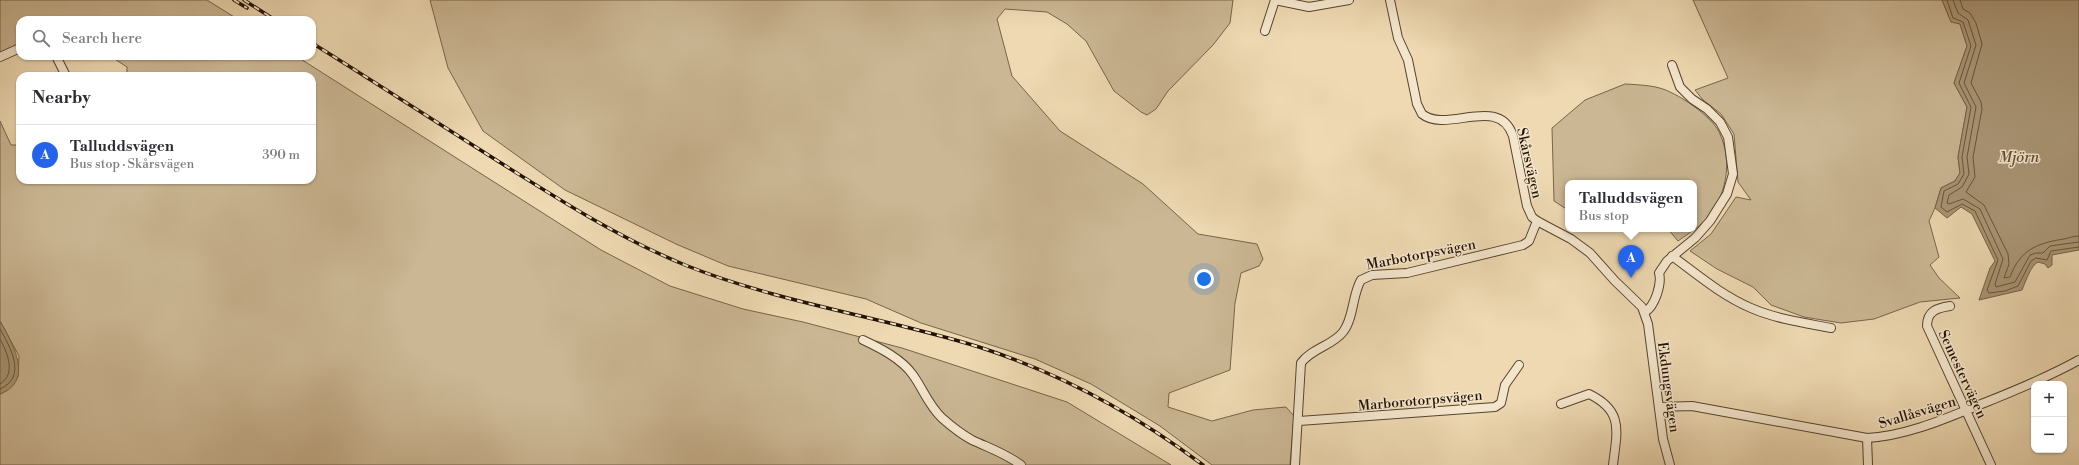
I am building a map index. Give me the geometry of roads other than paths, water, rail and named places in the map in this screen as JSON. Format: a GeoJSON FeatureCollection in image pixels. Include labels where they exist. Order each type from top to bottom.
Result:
{"type":"FeatureCollection","features":[{"type":"Feature","properties":{"kind":"street"},"geometry":{"type":"LineString","coordinates":[[1265,31],[1275,0],[1309,7],[1349,0]]}},
{"type":"Feature","properties":{"kind":"street","name":"Skårsvägen"},"geometry":{"type":"LineString","coordinates":[[1390,0],[1398,38],[1408,60],[1419,110],[1426,117],[1435,119],[1489,116],[1502,119],[1510,126],[1527,206],[1532,217],[1581,245],[1615,281],[1638,302],[1645,312]]}},
{"type":"Feature","properties":{"kind":"street"},"geometry":{"type":"LineString","coordinates":[[0,56],[16,50]]}},
{"type":"Feature","properties":{"kind":"street"},"geometry":{"type":"LineString","coordinates":[[58,60],[64,72]]}},
{"type":"Feature","properties":{"kind":"street"},"geometry":{"type":"LineString","coordinates":[[1645,312],[1650,308],[1656,297],[1660,278],[1659,273],[1672,256],[1704,229],[1728,194],[1733,174],[1728,137],[1720,122],[1707,108],[1692,98],[1680,87],[1672,65]]}},
{"type":"Feature","properties":{"kind":"street","name":"Marbotorpsvägen"},"geometry":{"type":"LineString","coordinates":[[1295,465],[1299,421],[1301,363],[1311,352],[1338,337],[1345,330],[1361,280],[1372,275],[1407,273],[1523,245],[1529,241],[1537,221]]}},
{"type":"Feature","properties":{"kind":"street"},"geometry":{"type":"LineString","coordinates":[[1672,256],[1716,289],[1752,309],[1795,321],[1831,328]]}},
{"type":"Feature","properties":{"kind":"street","name":"Semestervägen"},"geometry":{"type":"LineString","coordinates":[[1950,306],[1934,310],[1928,317],[1927,326],[1940,359],[1966,410],[1991,465]]}},
{"type":"Feature","properties":{"kind":"street","name":"Ekdungsvägen"},"geometry":{"type":"LineString","coordinates":[[1645,312],[1664,439],[1670,465]]}},
{"type":"Feature","properties":{"kind":"street"},"geometry":{"type":"LineString","coordinates":[[863,340],[877,347],[905,367],[912,374],[941,417],[957,430],[972,440],[1003,453],[1020,465]]}},
{"type":"Feature","properties":{"kind":"street","name":"Svallåsvägen"},"geometry":{"type":"LineString","coordinates":[[1659,407],[1692,406],[1867,438],[1880,437],[1928,425],[2046,378],[2079,360]]}},
{"type":"Feature","properties":{"kind":"street","name":"Marborotorpsvägen"},"geometry":{"type":"LineString","coordinates":[[1299,421],[1495,407],[1501,402],[1505,385],[1519,366]]}},
{"type":"Feature","properties":{"kind":"street"},"geometry":{"type":"LineString","coordinates":[[1561,404],[1589,394],[1604,401],[1613,411],[1616,434],[1613,465]]}},
{"type":"Feature","properties":{"kind":"street"},"geometry":{"type":"LineString","coordinates":[[1867,438],[1868,465]]}},
{"type":"Feature","properties":{"kind":"water","name":"Mjörn"},"geometry":{"type":"Polygon","coordinates":[[[1942,0],[2079,0],[2079,250],[2052,255],[2052,265],[2048,268],[2045,264],[2038,262],[2035,264],[2028,274],[2022,290],[1979,300],[1990,268],[1995,261],[1972,214],[1961,207],[1947,218],[1935,208],[1941,188],[1955,181],[1960,173],[1958,157],[1967,107],[1954,83],[1967,46],[1960,24],[1951,22],[1942,0]]]}},
{"type":"Feature","properties":{"kind":"water"},"geometry":{"type":"Polygon","coordinates":[[[0,321],[15,350],[19,371],[11,388],[0,394],[0,321]]]}},
{"type":"Feature","properties":{"kind":"railway"},"geometry":{"type":"LineString","coordinates":[[234,0],[247,8]]}},
{"type":"Feature","properties":{"kind":"railway"},"geometry":{"type":"LineString","coordinates":[[244,0],[269,16]]}},
{"type":"Feature","properties":{"kind":"railway"},"geometry":{"type":"LineString","coordinates":[[316,46],[563,202],[635,242],[660,254],[685,265],[757,290],[942,336],[1009,357],[1068,382],[1124,412],[1177,446],[1203,465]]}},
{"type":"Feature","properties":{"kind":"place","name":"Talluddsvägen"},"geometry":{"type":"Point","coordinates":[1631,278]}}]}
